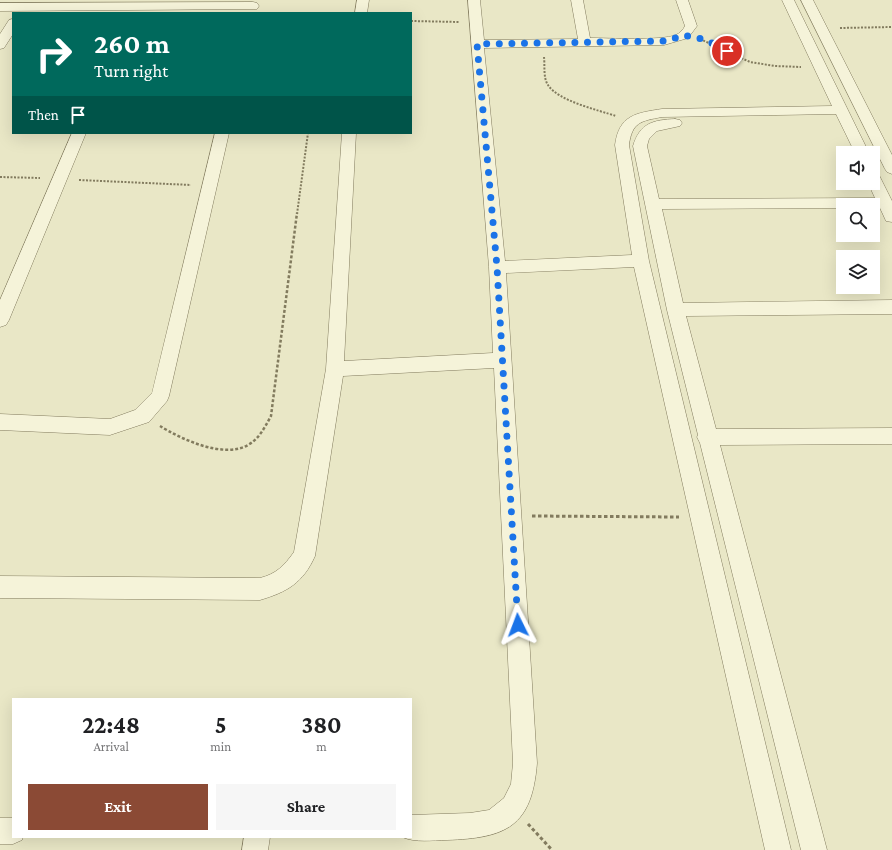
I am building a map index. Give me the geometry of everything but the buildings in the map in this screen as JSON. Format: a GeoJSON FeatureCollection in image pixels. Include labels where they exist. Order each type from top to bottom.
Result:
{"type":"FeatureCollection","features":[{"type":"Feature","properties":{"kind":"street"},"geometry":{"type":"LineString","coordinates":[[361,12],[362,0]]}},
{"type":"Feature","properties":{"kind":"street"},"geometry":{"type":"LineString","coordinates":[[412,828],[470,826],[494,822],[513,807],[523,786],[525,763],[497,267],[474,0]]}},
{"type":"Feature","properties":{"kind":"street"},"geometry":{"type":"LineString","coordinates":[[577,0],[585,43]]}},
{"type":"Feature","properties":{"kind":"street"},"geometry":{"type":"LineString","coordinates":[[477,44],[585,43],[664,41],[675,39],[684,36],[689,31],[691,26],[682,0]]}},
{"type":"Feature","properties":{"kind":"street"},"geometry":{"type":"LineString","coordinates":[[788,0],[858,146]]}},
{"type":"Feature","properties":{"kind":"street"},"geometry":{"type":"LineString","coordinates":[[807,0],[892,168]]}},
{"type":"Feature","properties":{"kind":"street"},"geometry":{"type":"LineString","coordinates":[[0,7],[20,10],[131,10],[253,6]]}},
{"type":"Feature","properties":{"kind":"street"},"geometry":{"type":"LineString","coordinates":[[0,45],[12,25]]}},
{"type":"Feature","properties":{"kind":"street"},"geometry":{"type":"LineString","coordinates":[[817,61],[834,55]]}},
{"type":"Feature","properties":{"kind":"street"},"geometry":{"type":"LineString","coordinates":[[778,850],[641,261],[622,145],[622,134],[626,127],[632,122],[646,116],[662,113],[843,115]]}},
{"type":"Feature","properties":{"kind":"street"},"geometry":{"type":"LineString","coordinates":[[814,850],[707,438],[676,310],[640,146],[642,137],[649,129],[661,124],[843,115]]}},
{"type":"Feature","properties":{"kind":"street"},"geometry":{"type":"LineString","coordinates":[[0,320],[79,134]]}},
{"type":"Feature","properties":{"kind":"street"},"geometry":{"type":"LineString","coordinates":[[0,422],[110,427],[142,416],[160,396],[222,134]]}},
{"type":"Feature","properties":{"kind":"street"},"geometry":{"type":"LineString","coordinates":[[0,587],[260,589],[277,585],[292,575],[304,556],[334,369],[349,134]]}},
{"type":"Feature","properties":{"kind":"street"},"geometry":{"type":"LineString","coordinates":[[879,190],[892,217]]}},
{"type":"Feature","properties":{"kind":"street"},"geometry":{"type":"LineString","coordinates":[[652,204],[885,203]]}},
{"type":"Feature","properties":{"kind":"street"},"geometry":{"type":"LineString","coordinates":[[497,267],[641,261]]}},
{"type":"Feature","properties":{"kind":"street"},"geometry":{"type":"LineString","coordinates":[[676,310],[892,307]]}},
{"type":"Feature","properties":{"kind":"street"},"geometry":{"type":"LineString","coordinates":[[334,369],[502,360]]}},
{"type":"Feature","properties":{"kind":"street"},"geometry":{"type":"LineString","coordinates":[[707,438],[892,436]]}},
{"type":"Feature","properties":{"kind":"street"},"geometry":{"type":"LineString","coordinates":[[0,831],[12,831]]}},
{"type":"Feature","properties":{"kind":"street"},"geometry":{"type":"LineString","coordinates":[[255,850],[257,838]]}},
{"type":"Feature","properties":{"kind":"path"},"geometry":{"type":"LineString","coordinates":[[412,22],[475,22]]}},
{"type":"Feature","properties":{"kind":"path"},"geometry":{"type":"LineString","coordinates":[[821,28],[892,27]]}},
{"type":"Feature","properties":{"kind":"path"},"geometry":{"type":"LineString","coordinates":[[684,36],[703,40],[720,47],[734,56],[754,64],[773,67],[817,61]]}},
{"type":"Feature","properties":{"kind":"path"},"geometry":{"type":"LineString","coordinates":[[541,43],[548,84],[558,93],[571,100],[632,122]]}},
{"type":"Feature","properties":{"kind":"path"},"geometry":{"type":"LineString","coordinates":[[142,416],[181,438],[202,446],[226,450],[247,445],[263,432],[271,416],[308,134]]}},
{"type":"Feature","properties":{"kind":"path"},"geometry":{"type":"LineString","coordinates":[[0,177],[210,186]]}},
{"type":"Feature","properties":{"kind":"path"},"geometry":{"type":"LineString","coordinates":[[511,516],[700,517]]}},
{"type":"Feature","properties":{"kind":"path"},"geometry":{"type":"LineString","coordinates":[[513,807],[552,850]]}},
{"type":"Feature","properties":{"kind":"route"},"geometry":{"type":"LineString","coordinates":[[518,625],[497,267],[477,44],[664,41],[684,36],[703,40],[727,51]]}}]}
